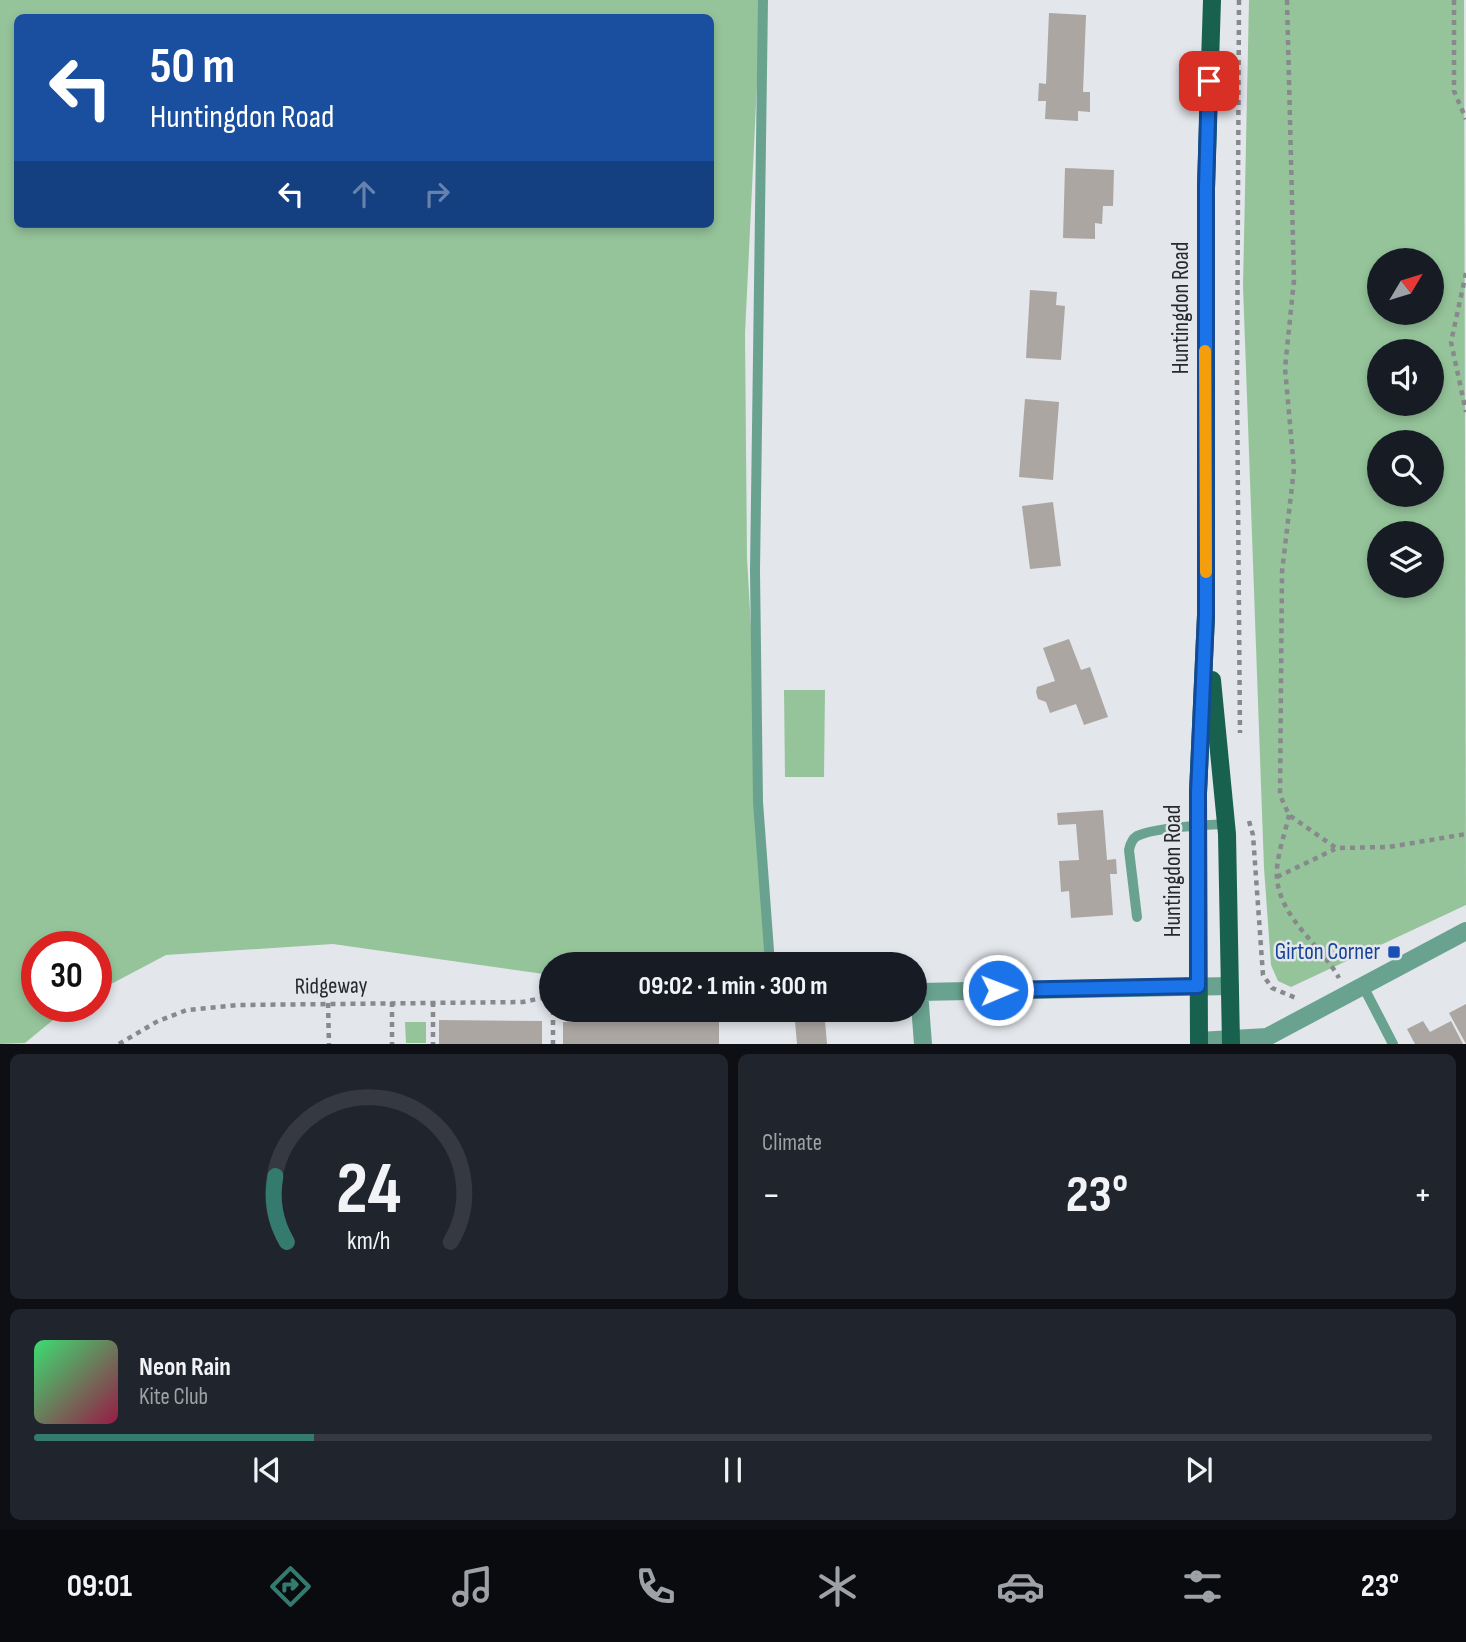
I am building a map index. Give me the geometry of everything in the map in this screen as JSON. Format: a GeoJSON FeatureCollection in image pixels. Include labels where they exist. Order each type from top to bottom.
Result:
{"type":"FeatureCollection","features":[{"type":"Feature","properties":{"kind":"main road","name":"Huntingdon Road"},"geometry":{"type":"LineString","coordinates":[[1199,1042],[1198,825],[1206,615],[1206,188],[1212,0]]}},
{"type":"Feature","properties":{"kind":"main road","name":"Huntingdon Road"},"geometry":{"type":"LineString","coordinates":[[1206,615],[1226,824],[1231,1042]]}},
{"type":"Feature","properties":{"kind":"street"},"geometry":{"type":"LineString","coordinates":[[1199,1042],[1231,1042],[1267,1037],[1466,932]]}},
{"type":"Feature","properties":{"kind":"street"},"geometry":{"type":"LineString","coordinates":[[923,1044],[919,992],[1230,986]]}},
{"type":"Feature","properties":{"kind":"lane"},"geometry":{"type":"LineString","coordinates":[[763,0],[755,571],[758,802],[769,952]]}},
{"type":"Feature","properties":{"kind":"lane"},"geometry":{"type":"LineString","coordinates":[[1137,918],[1129,850],[1131,842],[1137,836],[1198,825],[1226,824]]}},
{"type":"Feature","properties":{"kind":"lane"},"geometry":{"type":"LineString","coordinates":[[1355,990],[1393,1044]]}},
{"type":"Feature","properties":{"kind":"path"},"geometry":{"type":"LineString","coordinates":[[1239,0],[1237,385],[1240,743]]}},
{"type":"Feature","properties":{"kind":"path"},"geometry":{"type":"LineString","coordinates":[[1287,0],[1294,280],[1285,368],[1294,469],[1282,572],[1280,794],[1289,815],[1336,849]]}},
{"type":"Feature","properties":{"kind":"path"},"geometry":{"type":"LineString","coordinates":[[1454,0],[1454,91],[1466,119]]}},
{"type":"Feature","properties":{"kind":"path"},"geometry":{"type":"LineString","coordinates":[[1466,273],[1451,342],[1466,412]]}},
{"type":"Feature","properties":{"kind":"path"},"geometry":{"type":"LineString","coordinates":[[1245,810],[1253,835],[1263,975],[1272,988],[1295,997],[1305,1018]]}},
{"type":"Feature","properties":{"kind":"path"},"geometry":{"type":"LineString","coordinates":[[1289,815],[1276,877],[1285,909],[1355,990]]}},
{"type":"Feature","properties":{"kind":"path"},"geometry":{"type":"LineString","coordinates":[[1276,877],[1336,849],[1389,847],[1466,834]]}},
{"type":"Feature","properties":{"kind":"path","name":"Ridgeway"},"geometry":{"type":"LineString","coordinates":[[119,1044],[158,1021],[187,1010],[239,1005],[523,1002],[539,999]]}},
{"type":"Feature","properties":{"kind":"path"},"geometry":{"type":"LineString","coordinates":[[391,1002],[392,1044]]}},
{"type":"Feature","properties":{"kind":"path"},"geometry":{"type":"LineString","coordinates":[[433,1002],[433,1044]]}},
{"type":"Feature","properties":{"kind":"path"},"geometry":{"type":"LineString","coordinates":[[328,1003],[329,1044]]}},
{"type":"Feature","properties":{"kind":"path"},"geometry":{"type":"LineString","coordinates":[[553,1022],[553,1044]]}},
{"type":"Feature","properties":{"kind":"green space"},"geometry":{"type":"Polygon","coordinates":[[[0,0],[761,0],[745,334],[747,558],[769,952],[539,952],[539,973],[333,944],[166,955],[112,984],[112,931],[21,931],[21,1022],[51,1022],[25,1043],[0,1044],[0,0]]]}},
{"type":"Feature","properties":{"kind":"green space"},"geometry":{"type":"Polygon","coordinates":[[[1249,0],[1464,0],[1466,905],[1291,987],[1278,981],[1271,965],[1264,868],[1243,286],[1249,0]]]}},
{"type":"Feature","properties":{"kind":"green space"},"geometry":{"type":"Polygon","coordinates":[[[784,690],[825,690],[824,777],[785,777],[784,690]]]}},
{"type":"Feature","properties":{"kind":"green space"},"geometry":{"type":"Polygon","coordinates":[[[405,1022],[426,1022],[426,1043],[406,1043],[405,1022]]]}},
{"type":"Feature","properties":{"kind":"building"},"geometry":{"type":"Polygon","coordinates":[[[1049,13],[1086,15],[1083,92],[1090,92],[1090,112],[1078,111],[1078,121],[1045,119],[1046,101],[1038,101],[1039,83],[1046,84],[1049,13]]]}},
{"type":"Feature","properties":{"kind":"building"},"geometry":{"type":"Polygon","coordinates":[[[1065,168],[1114,170],[1113,206],[1103,206],[1102,224],[1095,223],[1095,239],[1063,238],[1065,168]]]}},
{"type":"Feature","properties":{"kind":"building"},"geometry":{"type":"Polygon","coordinates":[[[1030,290],[1057,292],[1056,305],[1065,306],[1061,360],[1026,358],[1030,290]]]}},
{"type":"Feature","properties":{"kind":"building"},"geometry":{"type":"Polygon","coordinates":[[[1025,399],[1059,402],[1053,480],[1019,477],[1025,399]]]}},
{"type":"Feature","properties":{"kind":"building"},"geometry":{"type":"Polygon","coordinates":[[[1053,502],[1061,566],[1030,569],[1022,506],[1053,502]]]}},
{"type":"Feature","properties":{"kind":"building"},"geometry":{"type":"Polygon","coordinates":[[[1069,639],[1081,670],[1090,667],[1108,717],[1084,725],[1076,704],[1050,713],[1046,702],[1038,699],[1036,692],[1037,687],[1055,681],[1043,648],[1069,639]]]}},
{"type":"Feature","properties":{"kind":"building"},"geometry":{"type":"Polygon","coordinates":[[[1103,810],[1107,860],[1116,859],[1117,874],[1110,874],[1113,915],[1071,918],[1069,891],[1061,892],[1059,861],[1079,860],[1076,824],[1058,825],[1057,813],[1103,810]]]}},
{"type":"Feature","properties":{"kind":"building"},"geometry":{"type":"Polygon","coordinates":[[[1466,1004],[1466,1044],[1449,1013],[1466,1004]]]}},
{"type":"Feature","properties":{"kind":"building"},"geometry":{"type":"Polygon","coordinates":[[[439,1020],[542,1022],[542,1044],[439,1044],[439,1020]]]}},
{"type":"Feature","properties":{"kind":"building"},"geometry":{"type":"Polygon","coordinates":[[[1423,1021],[1430,1032],[1451,1021],[1463,1044],[1415,1044],[1407,1029],[1423,1021]]]}},
{"type":"Feature","properties":{"kind":"building"},"geometry":{"type":"Polygon","coordinates":[[[563,1022],[719,1022],[719,1044],[563,1044],[563,1022]]]}},
{"type":"Feature","properties":{"kind":"building"},"geometry":{"type":"Polygon","coordinates":[[[795,1022],[825,1022],[827,1044],[797,1044],[795,1022]]]}},
{"type":"Feature","properties":{"kind":"slow traffic"},"geometry":{"type":"LineString","coordinates":[[1205,351],[1206,572]]}},
{"type":"Feature","properties":{"kind":"place","name":"Girton Corner"},"geometry":{"type":"Point","coordinates":[1394,952]}},
{"type":"Feature","properties":{"kind":"route"},"geometry":{"type":"LineString","coordinates":[[998,990],[1198,986],[1198,793],[1206,615],[1205,330],[1209,81]]}}]}
